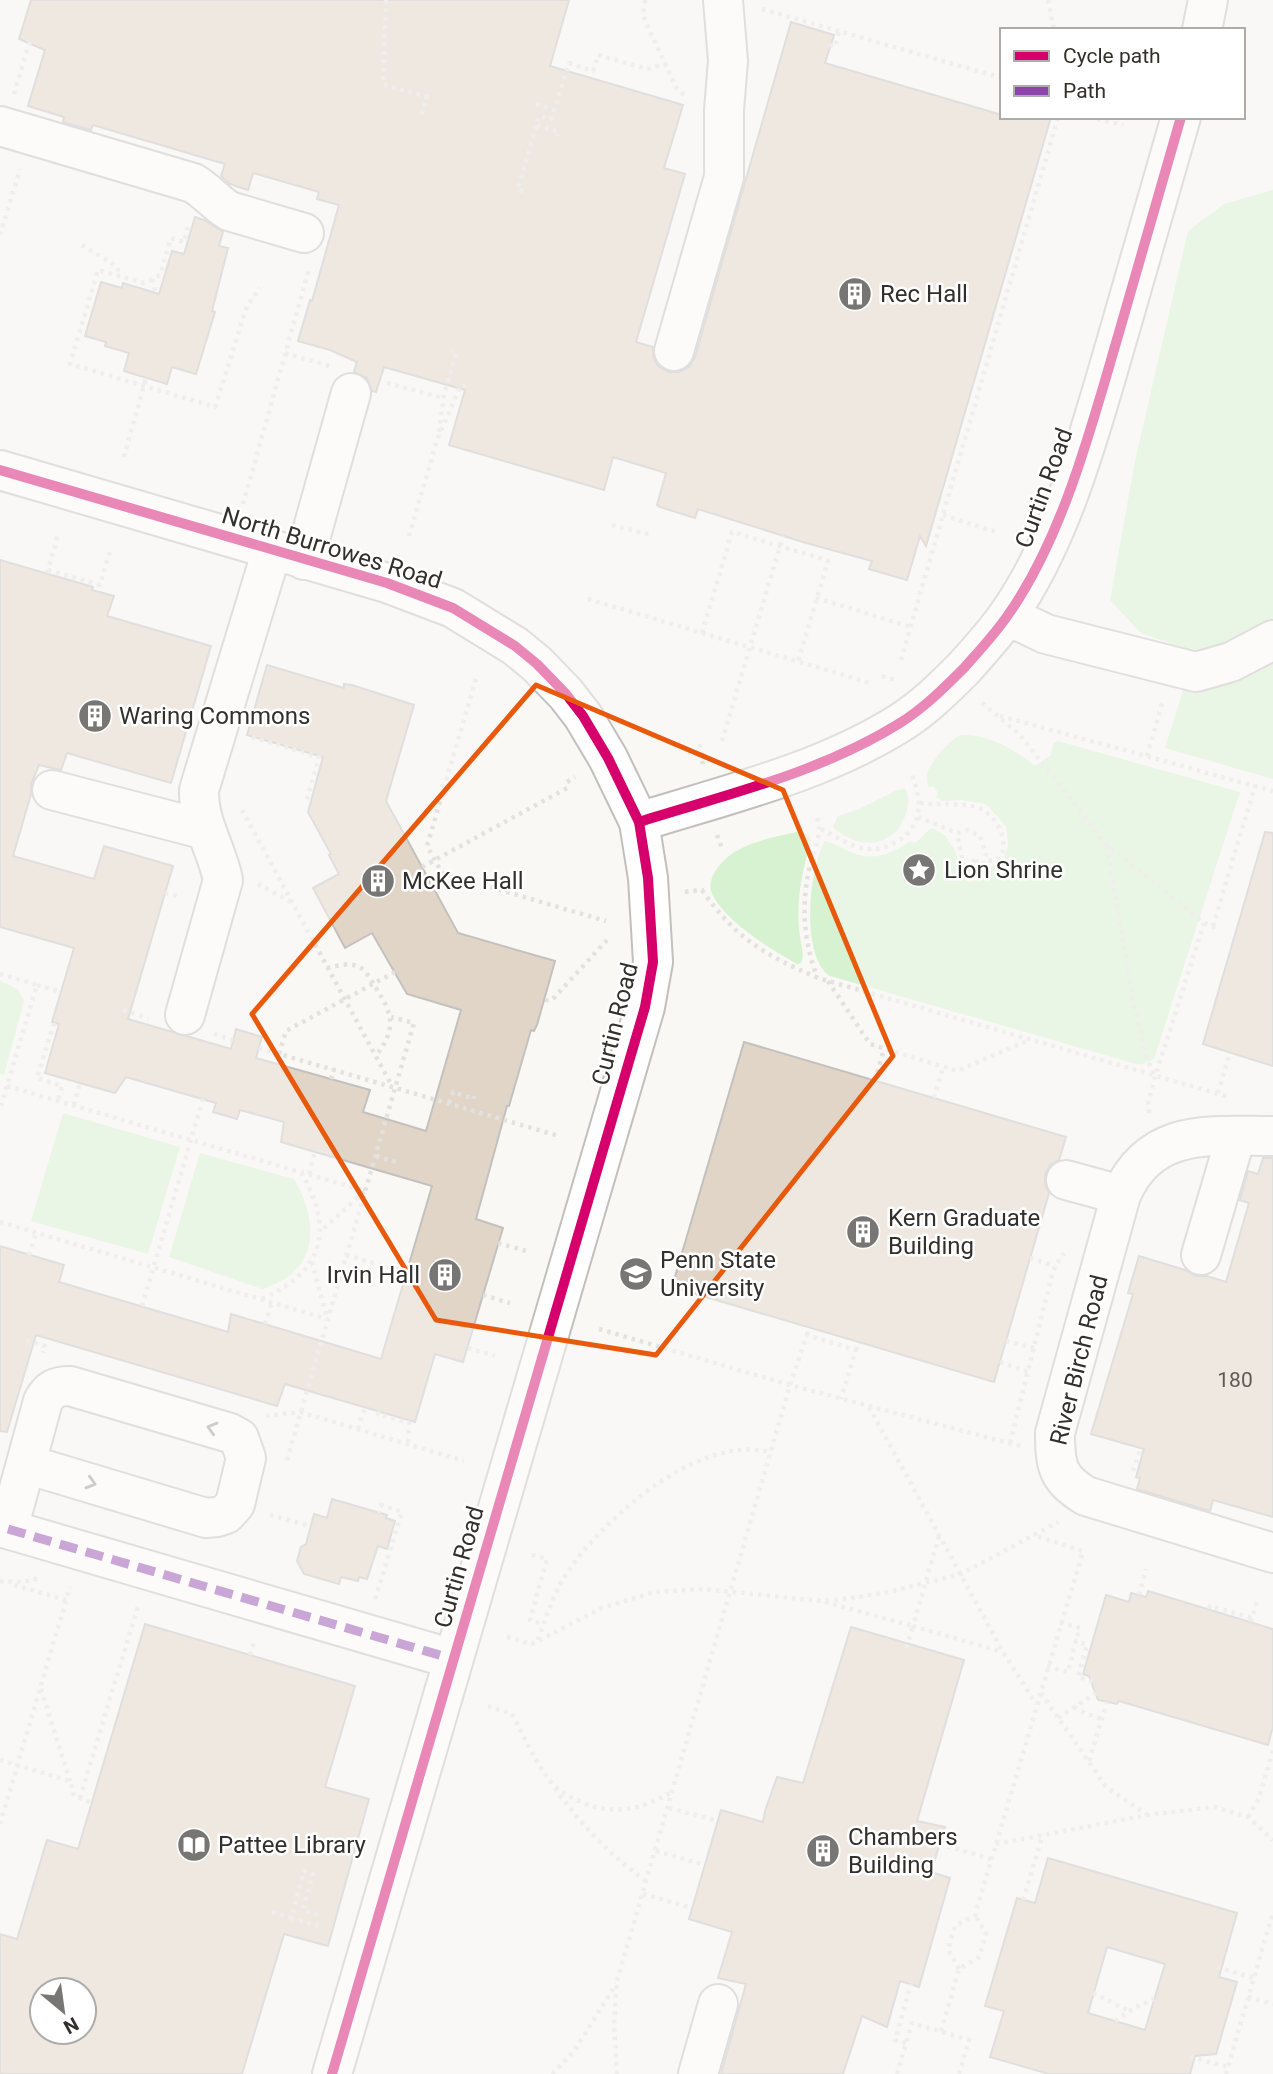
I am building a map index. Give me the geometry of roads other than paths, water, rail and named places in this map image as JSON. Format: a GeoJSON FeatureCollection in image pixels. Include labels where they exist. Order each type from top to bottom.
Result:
{"type":"FeatureCollection","features":[{"type":"Feature","properties":{"kind":"street"},"geometry":{"type":"LineString","coordinates":[[674,351],[724,177],[724,110],[728,61],[723,0]]}},
{"type":"Feature","properties":{"kind":"street"},"geometry":{"type":"LineString","coordinates":[[1202,28],[1208,0]]}},
{"type":"Feature","properties":{"kind":"street"},"geometry":{"type":"LineString","coordinates":[[6,114],[193,183],[205,189],[229,211],[307,249]]}},
{"type":"Feature","properties":{"kind":"street","name":"Curtin Road"},"geometry":{"type":"LineString","coordinates":[[332,2074],[645,1007],[653,962],[648,878],[639,822],[833,760],[871,741],[941,692],[1008,616],[1037,568],[1067,495],[1103,386],[1180,119]]}},
{"type":"Feature","properties":{"kind":"street"},"geometry":{"type":"LineString","coordinates":[[185,1015],[223,880],[220,863],[200,813],[199,790],[354,380]]}},
{"type":"Feature","properties":{"kind":"street","name":"North Burrowes Road"},"geometry":{"type":"LineString","coordinates":[[0,470],[387,583],[453,608],[515,646],[556,683],[583,716],[608,758],[639,822]]}},
{"type":"Feature","properties":{"kind":"street"},"geometry":{"type":"LineString","coordinates":[[1008,616],[1046,634],[1196,672],[1213,668],[1273,640]]}},
{"type":"Feature","properties":{"kind":"street"},"geometry":{"type":"LineString","coordinates":[[52,790],[206,830]]}},
{"type":"Feature","properties":{"kind":"street"},"geometry":{"type":"LineString","coordinates":[[1200,1255],[1250,1124]]}},
{"type":"Feature","properties":{"kind":"street","name":"River Birch Road"},"geometry":{"type":"LineString","coordinates":[[1250,1124],[1161,1147],[1136,1167],[1121,1195],[1055,1433],[1055,1457],[1061,1474],[1071,1487],[1086,1496],[1273,1553]]}},
{"type":"Feature","properties":{"kind":"street"},"geometry":{"type":"LineString","coordinates":[[1066,1180],[1121,1195]]}},
{"type":"Feature","properties":{"kind":"street"},"geometry":{"type":"LineString","coordinates":[[26,1464],[206,1518],[217,1517],[226,1514],[234,1504],[246,1458],[239,1438],[230,1433],[69,1386],[58,1386],[49,1392],[43,1401],[26,1464],[4,1528],[453,1659]]}},
{"type":"Feature","properties":{"kind":"street"},"geometry":{"type":"LineString","coordinates":[[698,2074],[718,2004]]}},
{"type":"Feature","properties":{"kind":"place","name":"Rec Hall"},"geometry":{"type":"Point","coordinates":[855,294]}},
{"type":"Feature","properties":{"kind":"place","name":"Waring Commons"},"geometry":{"type":"Point","coordinates":[95,716]}},
{"type":"Feature","properties":{"kind":"place","name":"Lion Shrine"},"geometry":{"type":"Point","coordinates":[919,870]}},
{"type":"Feature","properties":{"kind":"place","name":"McKee Hall"},"geometry":{"type":"Point","coordinates":[378,881]}},
{"type":"Feature","properties":{"kind":"place","name":"Kern Graduate Building"},"geometry":{"type":"Point","coordinates":[863,1232]}},
{"type":"Feature","properties":{"kind":"place","name":"Penn State University"},"geometry":{"type":"Point","coordinates":[636,1274]}},
{"type":"Feature","properties":{"kind":"place","name":"Irvin Hall"},"geometry":{"type":"Point","coordinates":[445,1275]}},
{"type":"Feature","properties":{"kind":"place","name":"Pattee Library"},"geometry":{"type":"Point","coordinates":[194,1845]}},
{"type":"Feature","properties":{"kind":"place","name":"Chambers Building"},"geometry":{"type":"Point","coordinates":[823,1851]}}]}
